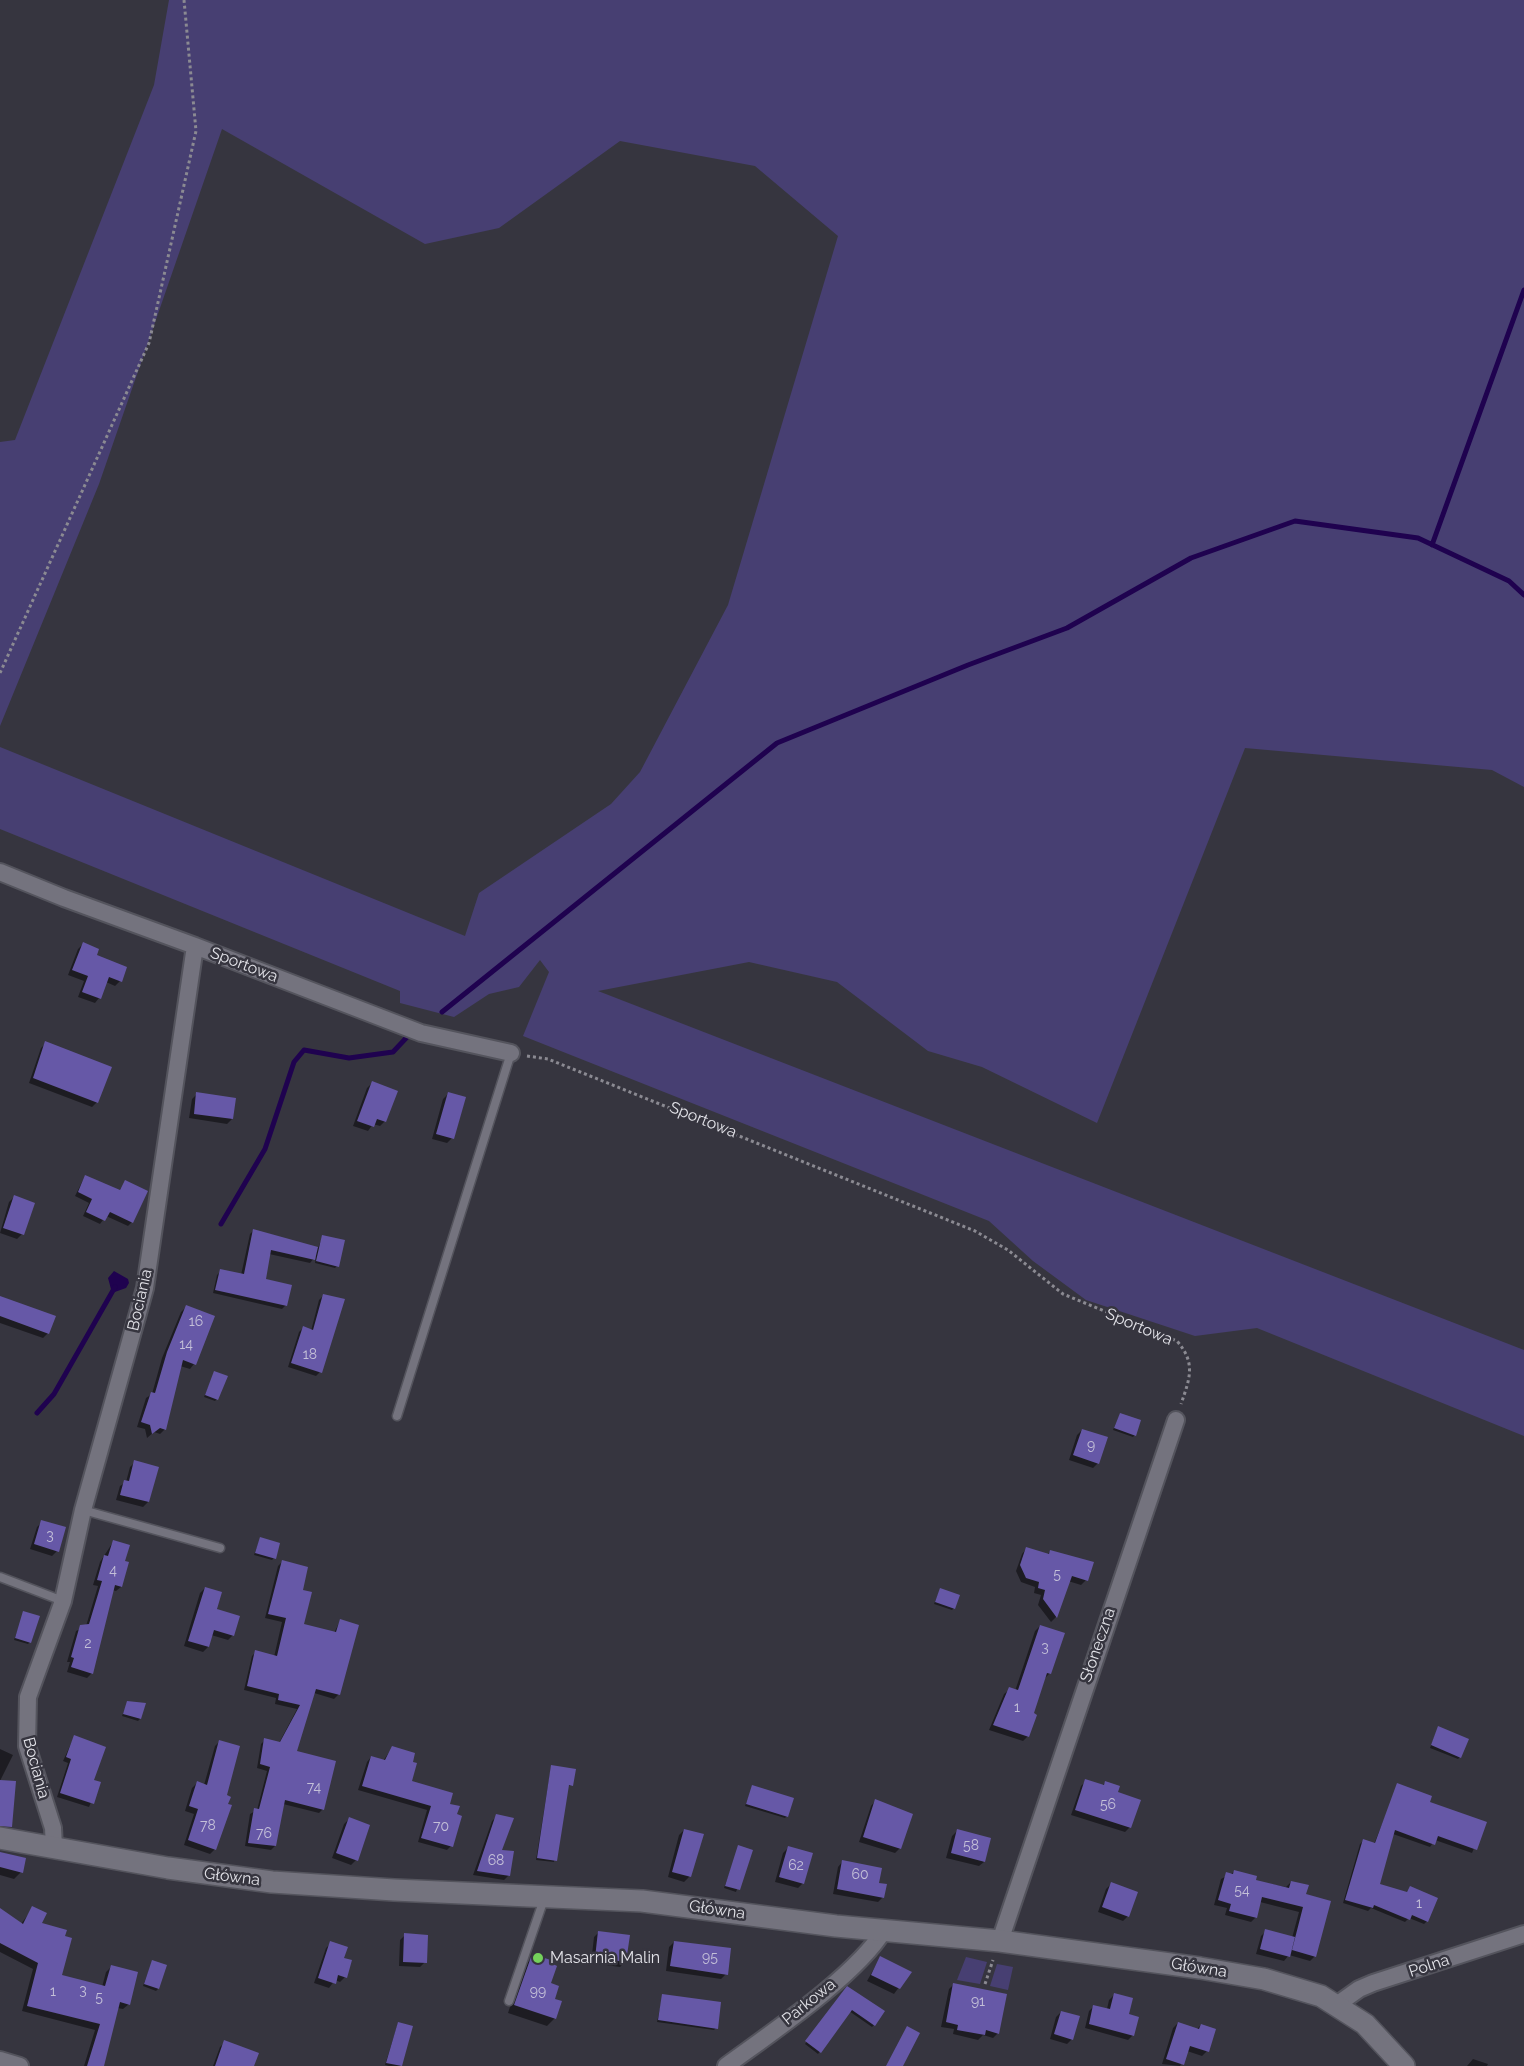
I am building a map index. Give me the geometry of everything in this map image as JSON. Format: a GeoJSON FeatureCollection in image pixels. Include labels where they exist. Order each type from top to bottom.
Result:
{"type":"FeatureCollection","features":[{"type":"Feature","properties":{"kind":"street"},"geometry":{"type":"LineString","coordinates":[[0,872],[63,898],[195,946]]}},
{"type":"Feature","properties":{"kind":"street","name":"Sportowa"},"geometry":{"type":"LineString","coordinates":[[195,946],[421,1033],[511,1053]]}},
{"type":"Feature","properties":{"kind":"street","name":"Bociania"},"geometry":{"type":"LineString","coordinates":[[54,1847],[53,1828],[32,1765],[26,1728],[28,1697],[63,1601],[83,1510],[145,1288],[195,946]]}},
{"type":"Feature","properties":{"kind":"street","name":"Słoneczna"},"geometry":{"type":"LineString","coordinates":[[999,1941],[1176,1420]]}},
{"type":"Feature","properties":{"kind":"street","name":"Główna"},"geometry":{"type":"LineString","coordinates":[[0,1838],[168,1868],[272,1882],[394,1890],[545,1895],[688,1906],[1134,1958],[1264,1979],[1305,1990],[1338,2004],[1365,2024],[1404,2066]]}},
{"type":"Feature","properties":{"kind":"street","name":"Parkowa"},"geometry":{"type":"LineString","coordinates":[[726,2066],[816,1997],[874,1946],[884,1930]]}},
{"type":"Feature","properties":{"kind":"street","name":"Polna"},"geometry":{"type":"LineString","coordinates":[[1338,2004],[1359,1989],[1373,1983],[1524,1934]]}},
{"type":"Feature","properties":{"kind":"street"},"geometry":{"type":"LineString","coordinates":[[0,2060],[20,2066]]}},
{"type":"Feature","properties":{"kind":"lane"},"geometry":{"type":"LineString","coordinates":[[397,1416],[511,1053]]}},
{"type":"Feature","properties":{"kind":"lane"},"geometry":{"type":"LineString","coordinates":[[83,1510],[220,1548]]}},
{"type":"Feature","properties":{"kind":"lane"},"geometry":{"type":"LineString","coordinates":[[0,1577],[63,1601]]}},
{"type":"Feature","properties":{"kind":"lane"},"geometry":{"type":"LineString","coordinates":[[509,2001],[545,1895]]}},
{"type":"Feature","properties":{"kind":"path"},"geometry":{"type":"LineString","coordinates":[[0,673],[149,343],[195,131],[184,0]]}},
{"type":"Feature","properties":{"kind":"path","name":"Sportowa"},"geometry":{"type":"LineString","coordinates":[[511,1053],[548,1059],[975,1231],[1008,1250],[1063,1294],[1165,1334],[1177,1341],[1189,1356],[1190,1373],[1176,1420]]}},
{"type":"Feature","properties":{"kind":"path"},"geometry":{"type":"LineString","coordinates":[[985,1984],[999,1941]]}},
{"type":"Feature","properties":{"kind":"shaded area"},"geometry":{"type":"Polygon","coordinates":[[[169,0],[1524,0],[1524,787],[1492,770],[1245,748],[1097,1123],[982,1067],[928,1051],[837,982],[749,962],[598,991],[1524,1350],[1524,1436],[1257,1328],[1195,1336],[1086,1300],[1033,1261],[989,1221],[523,1036],[549,972],[540,960],[519,987],[489,994],[454,1017],[400,1003],[400,991],[0,829],[0,747],[465,936],[479,893],[611,804],[640,772],[728,605],[838,236],[755,166],[620,141],[499,228],[425,244],[222,129],[99,484],[0,726],[0,442],[15,440],[154,85],[169,0]]]}},
{"type":"Feature","properties":{"kind":"shaded area"},"geometry":{"type":"Polygon","coordinates":[[[114,1271],[128,1279],[129,1283],[126,1288],[112,1293],[108,1278],[114,1271]]]}},
{"type":"Feature","properties":{"kind":"shaded area"},"geometry":{"type":"Polygon","coordinates":[[[966,1957],[987,1962],[980,1984],[957,1980],[966,1957]]]}},
{"type":"Feature","properties":{"kind":"shaded area"},"geometry":{"type":"Polygon","coordinates":[[[997,1964],[1013,1967],[1008,1990],[990,1986],[997,1964]]]}},
{"type":"Feature","properties":{"kind":"building"},"geometry":{"type":"Polygon","coordinates":[[[83,942],[99,949],[97,955],[127,967],[122,982],[109,977],[101,999],[82,992],[88,976],[72,970],[83,942]]]}},
{"type":"Feature","properties":{"kind":"building"},"geometry":{"type":"Polygon","coordinates":[[[45,1041],[112,1067],[98,1103],[33,1078],[45,1041]]]}},
{"type":"Feature","properties":{"kind":"building"},"geometry":{"type":"Polygon","coordinates":[[[372,1081],[398,1091],[386,1122],[377,1119],[374,1127],[357,1121],[372,1081]]]}},
{"type":"Feature","properties":{"kind":"building"},"geometry":{"type":"Polygon","coordinates":[[[196,1092],[236,1098],[233,1119],[194,1114],[196,1092]]]}},
{"type":"Feature","properties":{"kind":"building"},"geometry":{"type":"Polygon","coordinates":[[[448,1092],[466,1097],[454,1139],[436,1134],[448,1092]]]}},
{"type":"Feature","properties":{"kind":"building"},"geometry":{"type":"Polygon","coordinates":[[[85,1175],[120,1190],[125,1180],[148,1191],[133,1223],[110,1212],[105,1221],[86,1212],[92,1199],[78,1192],[85,1175]]]}},
{"type":"Feature","properties":{"kind":"building"},"geometry":{"type":"Polygon","coordinates":[[[14,1195],[35,1203],[24,1235],[3,1228],[14,1195]]]}},
{"type":"Feature","properties":{"kind":"building"},"geometry":{"type":"Polygon","coordinates":[[[253,1229],[318,1247],[315,1260],[271,1250],[266,1279],[292,1285],[287,1306],[215,1290],[220,1269],[244,1274],[253,1229]]]}},
{"type":"Feature","properties":{"kind":"building"},"geometry":{"type":"Polygon","coordinates":[[[322,1235],[345,1240],[339,1267],[316,1261],[322,1235]]]}},
{"type":"Feature","properties":{"kind":"building"},"geometry":{"type":"Polygon","coordinates":[[[323,1294],[345,1299],[322,1373],[291,1363],[303,1326],[313,1330],[323,1294]]]}},
{"type":"Feature","properties":{"kind":"building"},"geometry":{"type":"Polygon","coordinates":[[[0,1296],[56,1316],[49,1334],[0,1316],[0,1296]]]}},
{"type":"Feature","properties":{"kind":"building"},"geometry":{"type":"Polygon","coordinates":[[[186,1305],[215,1316],[196,1365],[183,1360],[166,1430],[160,1428],[152,1434],[150,1425],[141,1422],[151,1392],[155,1393],[167,1352],[186,1305]]]}},
{"type":"Feature","properties":{"kind":"building"},"geometry":{"type":"Polygon","coordinates":[[[214,1371],[228,1376],[218,1400],[205,1395],[214,1371]]]}},
{"type":"Feature","properties":{"kind":"building"},"geometry":{"type":"Polygon","coordinates":[[[1120,1413],[1141,1420],[1136,1436],[1114,1428],[1120,1413]]]}},
{"type":"Feature","properties":{"kind":"building"},"geometry":{"type":"Polygon","coordinates":[[[1082,1429],[1108,1437],[1099,1464],[1073,1455],[1082,1429]]]}},
{"type":"Feature","properties":{"kind":"building"},"geometry":{"type":"Polygon","coordinates":[[[134,1460],[159,1467],[149,1502],[120,1495],[124,1480],[129,1481],[134,1460]]]}},
{"type":"Feature","properties":{"kind":"building"},"geometry":{"type":"Polygon","coordinates":[[[41,1520],[66,1527],[59,1552],[34,1544],[41,1520]]]}},
{"type":"Feature","properties":{"kind":"building"},"geometry":{"type":"Polygon","coordinates":[[[260,1537],[280,1543],[276,1559],[255,1553],[260,1537]]]}},
{"type":"Feature","properties":{"kind":"building"},"geometry":{"type":"Polygon","coordinates":[[[113,1540],[130,1545],[125,1561],[129,1562],[122,1587],[115,1585],[93,1674],[71,1667],[74,1658],[71,1657],[80,1625],[89,1624],[102,1581],[97,1580],[104,1555],[108,1556],[113,1540]]]}},
{"type":"Feature","properties":{"kind":"building"},"geometry":{"type":"Polygon","coordinates":[[[1026,1547],[1049,1554],[1050,1550],[1094,1562],[1088,1581],[1072,1576],[1057,1618],[1043,1599],[1045,1590],[1038,1588],[1039,1582],[1026,1578],[1020,1565],[1026,1547]]]}},
{"type":"Feature","properties":{"kind":"building"},"geometry":{"type":"Polygon","coordinates":[[[282,1560],[308,1567],[303,1590],[312,1592],[304,1624],[336,1632],[340,1619],[359,1625],[340,1695],[316,1689],[297,1751],[336,1761],[324,1810],[285,1800],[276,1846],[248,1843],[254,1808],[259,1809],[270,1767],[260,1764],[264,1738],[280,1742],[300,1705],[278,1700],[279,1694],[247,1686],[255,1650],[277,1656],[286,1618],[268,1614],[282,1560]]]}},
{"type":"Feature","properties":{"kind":"building"},"geometry":{"type":"Polygon","coordinates":[[[205,1587],[222,1592],[217,1609],[240,1616],[234,1636],[214,1630],[209,1647],[188,1641],[205,1587]]]}},
{"type":"Feature","properties":{"kind":"building"},"geometry":{"type":"Polygon","coordinates":[[[940,1588],[960,1595],[955,1609],[935,1602],[940,1588]]]}},
{"type":"Feature","properties":{"kind":"building"},"geometry":{"type":"Polygon","coordinates":[[[23,1611],[40,1616],[31,1643],[15,1638],[23,1611]]]}},
{"type":"Feature","properties":{"kind":"building"},"geometry":{"type":"Polygon","coordinates":[[[1040,1625],[1065,1633],[1051,1674],[1047,1673],[1029,1737],[993,1725],[1009,1687],[1018,1690],[1040,1625]]]}},
{"type":"Feature","properties":{"kind":"building"},"geometry":{"type":"Polygon","coordinates":[[[127,1701],[146,1703],[141,1719],[123,1714],[127,1701]]]}},
{"type":"Feature","properties":{"kind":"building"},"geometry":{"type":"Polygon","coordinates":[[[1438,1726],[1469,1739],[1461,1758],[1431,1745],[1438,1726]]]}},
{"type":"Feature","properties":{"kind":"building"},"geometry":{"type":"Polygon","coordinates":[[[74,1735],[106,1747],[94,1780],[101,1782],[94,1804],[60,1793],[71,1759],[66,1757],[74,1735]]]}},
{"type":"Feature","properties":{"kind":"building"},"geometry":{"type":"Polygon","coordinates":[[[219,1740],[240,1746],[227,1795],[231,1797],[228,1804],[232,1805],[216,1850],[188,1840],[198,1809],[189,1806],[197,1781],[207,1785],[219,1740]]]}},
{"type":"Feature","properties":{"kind":"building"},"geometry":{"type":"Polygon","coordinates":[[[392,1746],[415,1753],[413,1762],[417,1763],[412,1781],[453,1793],[450,1804],[460,1806],[457,1814],[462,1816],[453,1847],[421,1838],[431,1806],[362,1786],[371,1756],[385,1760],[392,1746]]]}},
{"type":"Feature","properties":{"kind":"building"},"geometry":{"type":"Polygon","coordinates":[[[551,1765],[576,1769],[573,1786],[569,1785],[557,1861],[537,1858],[551,1765]]]}},
{"type":"Feature","properties":{"kind":"building"},"geometry":{"type":"Polygon","coordinates":[[[1085,1779],[1104,1785],[1105,1781],[1120,1786],[1118,1792],[1141,1800],[1131,1828],[1075,1810],[1085,1779]]]}},
{"type":"Feature","properties":{"kind":"building"},"geometry":{"type":"Polygon","coordinates":[[[0,1780],[16,1781],[12,1827],[0,1826],[0,1780]]]}},
{"type":"Feature","properties":{"kind":"building"},"geometry":{"type":"Polygon","coordinates":[[[1397,1783],[1432,1796],[1430,1802],[1487,1822],[1477,1850],[1438,1836],[1435,1845],[1395,1830],[1380,1884],[1407,1892],[1410,1886],[1438,1898],[1428,1922],[1412,1915],[1410,1920],[1374,1905],[1373,1908],[1345,1900],[1363,1839],[1375,1843],[1397,1783]]]}},
{"type":"Feature","properties":{"kind":"building"},"geometry":{"type":"Polygon","coordinates":[[[752,1785],[794,1798],[788,1817],[746,1804],[752,1785]]]}},
{"type":"Feature","properties":{"kind":"building"},"geometry":{"type":"Polygon","coordinates":[[[875,1799],[913,1814],[901,1849],[863,1837],[875,1799]]]}},
{"type":"Feature","properties":{"kind":"building"},"geometry":{"type":"Polygon","coordinates":[[[496,1814],[514,1818],[502,1850],[514,1851],[510,1876],[477,1871],[496,1814]]]}},
{"type":"Feature","properties":{"kind":"building"},"geometry":{"type":"Polygon","coordinates":[[[349,1817],[370,1825],[358,1861],[336,1853],[349,1817]]]}},
{"type":"Feature","properties":{"kind":"building"},"geometry":{"type":"Polygon","coordinates":[[[684,1829],[704,1834],[691,1877],[672,1872],[684,1829]]]}},
{"type":"Feature","properties":{"kind":"building"},"geometry":{"type":"Polygon","coordinates":[[[957,1829],[991,1838],[985,1862],[951,1853],[957,1829]]]}},
{"type":"Feature","properties":{"kind":"building"},"geometry":{"type":"Polygon","coordinates":[[[738,1845],[753,1850],[740,1890],[725,1886],[738,1845]]]}},
{"type":"Feature","properties":{"kind":"building"},"geometry":{"type":"Polygon","coordinates":[[[788,1846],[813,1853],[804,1884],[779,1877],[788,1846]]]}},
{"type":"Feature","properties":{"kind":"building"},"geometry":{"type":"Polygon","coordinates":[[[0,1852],[26,1858],[23,1873],[0,1867],[0,1852]]]}},
{"type":"Feature","properties":{"kind":"building"},"geometry":{"type":"Polygon","coordinates":[[[842,1860],[882,1868],[879,1883],[887,1884],[884,1898],[837,1889],[842,1860]]]}},
{"type":"Feature","properties":{"kind":"building"},"geometry":{"type":"Polygon","coordinates":[[[1234,1870],[1257,1876],[1256,1880],[1289,1888],[1291,1881],[1309,1885],[1306,1894],[1331,1901],[1316,1957],[1292,1950],[1303,1907],[1262,1897],[1257,1918],[1229,1911],[1231,1904],[1218,1900],[1226,1872],[1233,1874],[1234,1870]]]}},
{"type":"Feature","properties":{"kind":"building"},"geometry":{"type":"Polygon","coordinates":[[[1111,1882],[1138,1892],[1129,1917],[1102,1907],[1111,1882]]]}},
{"type":"Feature","properties":{"kind":"building"},"geometry":{"type":"Polygon","coordinates":[[[32,1906],[47,1913],[42,1923],[67,1930],[65,1936],[72,1938],[62,1975],[105,1986],[111,1965],[138,1972],[130,2005],[120,2002],[104,2066],[87,2066],[100,2024],[27,2006],[38,1963],[0,1943],[0,1908],[23,1924],[32,1906]]]}},
{"type":"Feature","properties":{"kind":"building"},"geometry":{"type":"Polygon","coordinates":[[[1265,1929],[1295,1937],[1290,1957],[1260,1949],[1265,1929]]]}},
{"type":"Feature","properties":{"kind":"building"},"geometry":{"type":"Polygon","coordinates":[[[598,1931],[630,1935],[626,1962],[595,1958],[598,1931]]]}},
{"type":"Feature","properties":{"kind":"building"},"geometry":{"type":"Polygon","coordinates":[[[404,1933],[428,1935],[427,1963],[403,1962],[404,1933]]]}},
{"type":"Feature","properties":{"kind":"building"},"geometry":{"type":"Polygon","coordinates":[[[330,1941],[348,1947],[344,1958],[352,1960],[347,1978],[338,1975],[336,1984],[318,1978],[330,1941]]]}},
{"type":"Feature","properties":{"kind":"building"},"geometry":{"type":"Polygon","coordinates":[[[674,1941],[731,1948],[728,1975],[670,1966],[674,1941]]]}},
{"type":"Feature","properties":{"kind":"building"},"geometry":{"type":"Polygon","coordinates":[[[538,1956],[554,1961],[553,1964],[557,1966],[551,1983],[559,1986],[555,1999],[562,2001],[556,2019],[514,2005],[531,1957],[537,1959],[538,1956]]]}},
{"type":"Feature","properties":{"kind":"building"},"geometry":{"type":"Polygon","coordinates":[[[880,1956],[912,1972],[900,1989],[871,1975],[880,1956]]]}},
{"type":"Feature","properties":{"kind":"building"},"geometry":{"type":"Polygon","coordinates":[[[152,1960],[167,1965],[159,1989],[144,1984],[152,1960]]]}},
{"type":"Feature","properties":{"kind":"building"},"geometry":{"type":"Polygon","coordinates":[[[953,1983],[1007,1994],[999,2034],[986,2030],[985,2035],[957,2030],[958,2025],[946,2022],[953,1983]]]}},
{"type":"Feature","properties":{"kind":"building"},"geometry":{"type":"Polygon","coordinates":[[[847,1986],[885,2011],[875,2026],[852,2010],[821,2053],[805,2041],[847,1986]]]}},
{"type":"Feature","properties":{"kind":"building"},"geometry":{"type":"Polygon","coordinates":[[[1114,1993],[1133,1998],[1129,2014],[1139,2017],[1134,2036],[1089,2024],[1093,2005],[1110,2009],[1114,1993]]]}},
{"type":"Feature","properties":{"kind":"building"},"geometry":{"type":"Polygon","coordinates":[[[662,1994],[721,2002],[718,2029],[658,2020],[662,1994]]]}},
{"type":"Feature","properties":{"kind":"building"},"geometry":{"type":"Polygon","coordinates":[[[1061,2011],[1080,2016],[1073,2040],[1054,2034],[1061,2011]]]}},
{"type":"Feature","properties":{"kind":"building"},"geometry":{"type":"Polygon","coordinates":[[[398,2022],[413,2026],[402,2066],[386,2063],[398,2022]]]}},
{"type":"Feature","properties":{"kind":"building"},"geometry":{"type":"Polygon","coordinates":[[[1178,2022],[1199,2029],[1201,2024],[1216,2029],[1209,2052],[1190,2046],[1184,2065],[1166,2059],[1178,2022]]]}},
{"type":"Feature","properties":{"kind":"building"},"geometry":{"type":"Polygon","coordinates":[[[907,2026],[920,2033],[903,2066],[886,2066],[907,2026]]]}},
{"type":"Feature","properties":{"kind":"building"},"geometry":{"type":"Polygon","coordinates":[[[224,2040],[259,2053],[254,2066],[215,2066],[224,2040]]]}},
{"type":"Feature","properties":{"kind":"waterway"},"geometry":{"type":"LineString","coordinates":[[1432,545],[1524,290]]}},
{"type":"Feature","properties":{"kind":"waterway"},"geometry":{"type":"LineString","coordinates":[[442,1012],[777,743],[968,665],[1067,628],[1191,558],[1295,521],[1418,538],[1509,581],[1524,595]]}},
{"type":"Feature","properties":{"kind":"waterway"},"geometry":{"type":"LineString","coordinates":[[221,1224],[265,1149],[294,1062],[304,1050],[349,1058],[393,1052],[408,1036]]}},
{"type":"Feature","properties":{"kind":"waterway"},"geometry":{"type":"LineString","coordinates":[[37,1413],[54,1394],[115,1287]]}},
{"type":"Feature","properties":{"kind":"place","name":"Masarnia Malin"},"geometry":{"type":"Point","coordinates":[538,1958]}}]}
